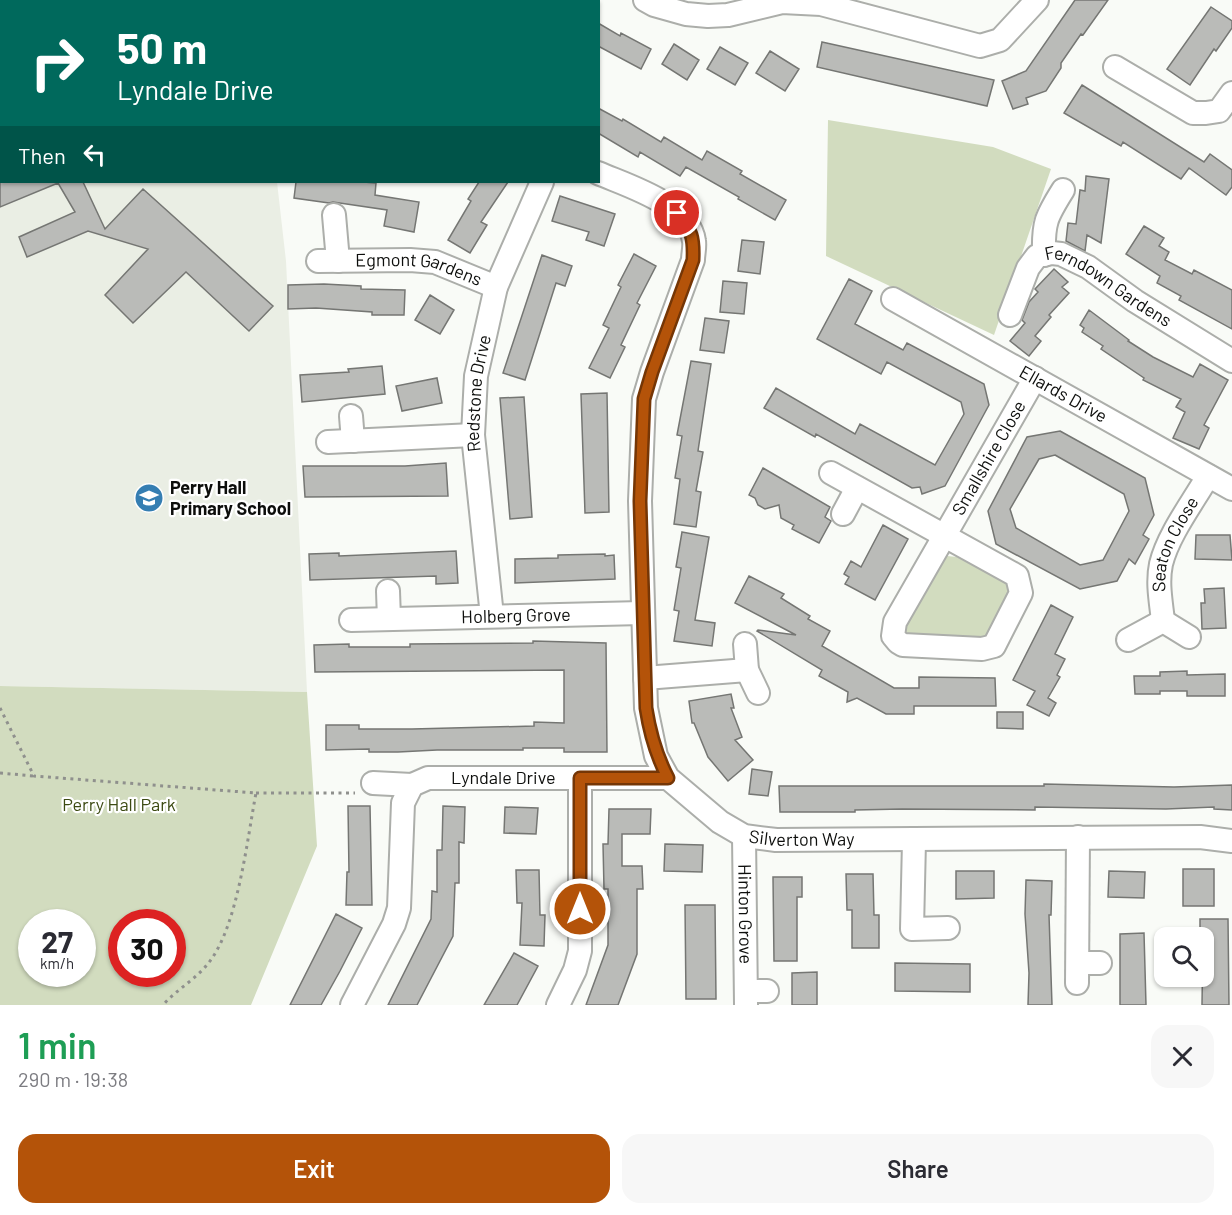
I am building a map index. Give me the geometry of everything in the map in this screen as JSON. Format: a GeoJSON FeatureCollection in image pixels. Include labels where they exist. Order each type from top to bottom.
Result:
{"type":"FeatureCollection","features":[{"type":"Feature","properties":{"kind":"street"},"geometry":{"type":"LineString","coordinates":[[645,0],[654,5],[686,14],[708,16],[728,15],[782,2],[821,4],[980,46],[1000,40],[1037,0]]}},
{"type":"Feature","properties":{"kind":"street"},"geometry":{"type":"LineString","coordinates":[[1115,67],[1193,112],[1219,111],[1232,93]]}},
{"type":"Feature","properties":{"kind":"street","name":"Silverton Way"},"geometry":{"type":"LineString","coordinates":[[600,175],[656,198],[677,213],[689,228],[694,241],[693,260],[644,399],[640,501],[646,708],[650,734],[657,756],[668,778],[720,822],[744,836],[776,840],[914,841],[1200,837],[1232,841]]}},
{"type":"Feature","properties":{"kind":"street","name":"Redstone Drive"},"geometry":{"type":"LineString","coordinates":[[492,616],[473,435],[476,376],[496,287],[542,183]]}},
{"type":"Feature","properties":{"kind":"street"},"geometry":{"type":"LineString","coordinates":[[1044,255],[1043,232],[1046,217],[1063,190]]}},
{"type":"Feature","properties":{"kind":"street","name":"Egmont Gardens"},"geometry":{"type":"LineString","coordinates":[[334,215],[328,261],[435,262],[496,287]]}},
{"type":"Feature","properties":{"kind":"street","name":"Ferndown Gardens"},"geometry":{"type":"LineString","coordinates":[[1010,315],[1028,268],[1037,256],[1061,254],[1088,267],[1136,301],[1232,361]]}},
{"type":"Feature","properties":{"kind":"street","name":"Ellards Drive"},"geometry":{"type":"LineString","coordinates":[[893,299],[1232,489]]}},
{"type":"Feature","properties":{"kind":"street","name":"Smallshire Close"},"geometry":{"type":"LineString","coordinates":[[831,473],[857,488],[946,537],[1017,576],[1021,593],[994,646],[982,650],[903,645],[893,636],[895,622],[946,537],[1035,378]]}},
{"type":"Feature","properties":{"kind":"street"},"geometry":{"type":"LineString","coordinates":[[351,416],[353,441]]}},
{"type":"Feature","properties":{"kind":"street"},"geometry":{"type":"LineString","coordinates":[[328,442],[473,435]]}},
{"type":"Feature","properties":{"kind":"street","name":"Seaton Close"},"geometry":{"type":"LineString","coordinates":[[1163,621],[1159,586],[1161,564],[1170,541],[1208,476]]}},
{"type":"Feature","properties":{"kind":"street"},"geometry":{"type":"LineString","coordinates":[[843,514],[857,488]]}},
{"type":"Feature","properties":{"kind":"street"},"geometry":{"type":"LineString","coordinates":[[388,591],[389,619]]}},
{"type":"Feature","properties":{"kind":"street","name":"Holberg Grove"},"geometry":{"type":"LineString","coordinates":[[351,620],[642,613]]}},
{"type":"Feature","properties":{"kind":"street","name":"Seaton Close"},"geometry":{"type":"LineString","coordinates":[[1163,621],[1189,637]]}},
{"type":"Feature","properties":{"kind":"street","name":"Seaton Close"},"geometry":{"type":"LineString","coordinates":[[1128,640],[1163,621]]}},
{"type":"Feature","properties":{"kind":"street"},"geometry":{"type":"LineString","coordinates":[[745,644],[747,670],[758,693]]}},
{"type":"Feature","properties":{"kind":"street"},"geometry":{"type":"LineString","coordinates":[[645,678],[747,670]]}},
{"type":"Feature","properties":{"kind":"street","name":"Lyndale Drive"},"geometry":{"type":"LineString","coordinates":[[373,783],[412,785],[428,778],[668,778]]}},
{"type":"Feature","properties":{"kind":"street"},"geometry":{"type":"LineString","coordinates":[[558,1005],[575,970],[580,951],[580,778]]}},
{"type":"Feature","properties":{"kind":"street"},"geometry":{"type":"LineString","coordinates":[[352,1005],[394,924],[399,908],[403,803],[412,785]]}},
{"type":"Feature","properties":{"kind":"street","name":"Hinton Grove"},"geometry":{"type":"LineString","coordinates":[[744,836],[753,995]]}},
{"type":"Feature","properties":{"kind":"street"},"geometry":{"type":"LineString","coordinates":[[1078,837],[1085,970]]}},
{"type":"Feature","properties":{"kind":"street"},"geometry":{"type":"LineString","coordinates":[[914,841],[912,929],[948,928]]}},
{"type":"Feature","properties":{"kind":"path"},"geometry":{"type":"LineString","coordinates":[[0,708],[34,776]]}},
{"type":"Feature","properties":{"kind":"path"},"geometry":{"type":"LineString","coordinates":[[0,773],[256,793],[364,793],[373,783]]}},
{"type":"Feature","properties":{"kind":"path"},"geometry":{"type":"LineString","coordinates":[[163,1005],[174,992],[209,963],[219,947],[233,908],[256,793]]}},
{"type":"Feature","properties":{"kind":"shaded area","name":"Perry Hall Primary School"},"geometry":{"type":"Polygon","coordinates":[[[0,183],[277,183],[286,261],[307,692],[0,686],[0,183]]]}},
{"type":"Feature","properties":{"kind":"green space"},"geometry":{"type":"Polygon","coordinates":[[[828,120],[993,147],[1051,169],[994,335],[826,256],[828,120]]]}},
{"type":"Feature","properties":{"kind":"green space"},"geometry":{"type":"Polygon","coordinates":[[[947,556],[957,557],[1009,585],[1012,590],[991,637],[977,642],[907,640],[901,625],[937,559],[947,556]]]}},
{"type":"Feature","properties":{"kind":"green space","name":"Perry Hall Park"},"geometry":{"type":"Polygon","coordinates":[[[0,686],[307,692],[317,846],[251,1005],[0,1005],[0,686]]]}},
{"type":"Feature","properties":{"kind":"building"},"geometry":{"type":"Polygon","coordinates":[[[1075,0],[1108,0],[1061,63],[1061,68],[1046,91],[1026,98],[1028,104],[1013,109],[1002,81],[1026,71],[1075,0]]]}},
{"type":"Feature","properties":{"kind":"building"},"geometry":{"type":"Polygon","coordinates":[[[1211,7],[1232,21],[1232,28],[1216,51],[1214,49],[1190,85],[1167,69],[1211,7]]]}},
{"type":"Feature","properties":{"kind":"building"},"geometry":{"type":"Polygon","coordinates":[[[600,24],[620,36],[621,33],[651,49],[641,69],[600,47],[600,24]]]}},
{"type":"Feature","properties":{"kind":"building"},"geometry":{"type":"Polygon","coordinates":[[[822,42],[994,80],[987,106],[817,67],[822,42]]]}},
{"type":"Feature","properties":{"kind":"building"},"geometry":{"type":"Polygon","coordinates":[[[674,44],[699,60],[687,80],[662,64],[674,44]]]}},
{"type":"Feature","properties":{"kind":"building"},"geometry":{"type":"Polygon","coordinates":[[[720,47],[748,63],[735,85],[707,69],[720,47]]]}},
{"type":"Feature","properties":{"kind":"building"},"geometry":{"type":"Polygon","coordinates":[[[770,51],[799,69],[785,91],[756,73],[770,51]]]}},
{"type":"Feature","properties":{"kind":"building"},"geometry":{"type":"Polygon","coordinates":[[[1082,85],[1204,162],[1210,154],[1232,170],[1232,187],[1226,195],[1189,168],[1181,179],[1123,142],[1121,146],[1064,113],[1082,85]]]}},
{"type":"Feature","properties":{"kind":"building"},"geometry":{"type":"Polygon","coordinates":[[[600,109],[622,121],[623,119],[661,142],[664,137],[702,160],[707,151],[742,171],[740,174],[786,200],[775,220],[686,167],[680,176],[640,152],[638,157],[600,134],[600,109]]]}},
{"type":"Feature","properties":{"kind":"building"},"geometry":{"type":"Polygon","coordinates":[[[1086,176],[1109,179],[1101,243],[1087,235],[1085,251],[1066,241],[1068,223],[1076,224],[1080,190],[1085,191],[1086,176]]]}},
{"type":"Feature","properties":{"kind":"building"},"geometry":{"type":"Polygon","coordinates":[[[0,183],[58,183],[0,207],[0,183]]]}},
{"type":"Feature","properties":{"kind":"building"},"geometry":{"type":"Polygon","coordinates":[[[58,183],[83,183],[105,229],[143,189],[273,306],[249,331],[186,272],[133,323],[105,295],[148,249],[88,231],[27,257],[19,237],[75,212],[58,183]]]}},
{"type":"Feature","properties":{"kind":"building"},"geometry":{"type":"Polygon","coordinates":[[[296,183],[376,183],[375,195],[419,202],[414,232],[384,226],[387,210],[294,198],[296,183]]]}},
{"type":"Feature","properties":{"kind":"building"},"geometry":{"type":"Polygon","coordinates":[[[478,183],[507,183],[481,222],[487,225],[470,253],[448,240],[471,201],[468,199],[478,183]]]}},
{"type":"Feature","properties":{"kind":"building"},"geometry":{"type":"Polygon","coordinates":[[[560,196],[615,214],[604,246],[586,240],[589,232],[552,221],[560,196]]]}},
{"type":"Feature","properties":{"kind":"building"},"geometry":{"type":"Polygon","coordinates":[[[1144,226],[1164,238],[1159,246],[1169,252],[1165,260],[1192,274],[1194,270],[1232,290],[1232,329],[1179,300],[1181,296],[1157,283],[1160,276],[1126,254],[1144,226]]]}},
{"type":"Feature","properties":{"kind":"building"},"geometry":{"type":"Polygon","coordinates":[[[742,240],[764,242],[760,274],[738,271],[742,240]]]}},
{"type":"Feature","properties":{"kind":"building"},"geometry":{"type":"Polygon","coordinates":[[[634,254],[656,266],[637,303],[640,305],[621,345],[625,347],[610,378],[589,368],[609,328],[603,325],[621,287],[618,285],[634,254]]]}},
{"type":"Feature","properties":{"kind":"building"},"geometry":{"type":"Polygon","coordinates":[[[542,255],[572,266],[565,286],[556,283],[525,380],[503,373],[542,255]]]}},
{"type":"Feature","properties":{"kind":"building"},"geometry":{"type":"Polygon","coordinates":[[[1054,269],[1068,282],[1062,287],[1069,293],[1049,315],[1051,317],[1035,336],[1041,341],[1029,356],[1010,341],[1025,323],[1022,320],[1029,302],[1038,292],[1035,289],[1054,269]]]}},
{"type":"Feature","properties":{"kind":"building"},"geometry":{"type":"Polygon","coordinates":[[[849,279],[872,291],[855,324],[903,350],[907,343],[984,384],[989,405],[945,486],[922,494],[920,487],[912,488],[816,434],[815,437],[764,408],[776,388],[855,434],[860,424],[935,465],[964,414],[961,402],[887,362],[881,374],[817,339],[849,279]]]}},
{"type":"Feature","properties":{"kind":"building"},"geometry":{"type":"Polygon","coordinates":[[[723,281],[747,283],[744,314],[720,312],[723,281]]]}},
{"type":"Feature","properties":{"kind":"building"},"geometry":{"type":"Polygon","coordinates":[[[288,285],[361,286],[361,289],[405,290],[404,315],[372,315],[372,312],[316,308],[288,309],[288,285]]]}},
{"type":"Feature","properties":{"kind":"building"},"geometry":{"type":"Polygon","coordinates":[[[430,295],[454,310],[440,334],[415,320],[430,295]]]}},
{"type":"Feature","properties":{"kind":"building"},"geometry":{"type":"Polygon","coordinates":[[[1089,310],[1128,341],[1153,357],[1193,377],[1200,364],[1228,380],[1204,425],[1209,428],[1199,449],[1173,438],[1185,412],[1176,407],[1181,399],[1143,380],[1144,378],[1101,349],[1103,346],[1082,332],[1084,328],[1080,325],[1089,310]]]}},
{"type":"Feature","properties":{"kind":"building"},"geometry":{"type":"Polygon","coordinates":[[[705,318],[729,321],[724,353],[700,350],[705,318]]]}},
{"type":"Feature","properties":{"kind":"building"},"geometry":{"type":"Polygon","coordinates":[[[691,361],[711,364],[698,451],[703,452],[696,491],[701,492],[696,527],[674,524],[680,479],[675,478],[682,436],[677,435],[691,361]]]}},
{"type":"Feature","properties":{"kind":"building"},"geometry":{"type":"Polygon","coordinates":[[[382,366],[385,394],[302,402],[300,375],[349,372],[348,369],[382,366]]]}},
{"type":"Feature","properties":{"kind":"building"},"geometry":{"type":"Polygon","coordinates":[[[437,378],[442,403],[402,411],[396,386],[437,378]]]}},
{"type":"Feature","properties":{"kind":"building"},"geometry":{"type":"Polygon","coordinates":[[[607,393],[609,512],[585,513],[581,394],[607,393]]]}},
{"type":"Feature","properties":{"kind":"building"},"geometry":{"type":"Polygon","coordinates":[[[524,397],[532,517],[510,519],[500,398],[524,397]]]}},
{"type":"Feature","properties":{"kind":"building"},"geometry":{"type":"Polygon","coordinates":[[[1060,431],[1145,478],[1154,515],[1143,535],[1149,539],[1135,564],[1129,559],[1117,581],[1080,589],[996,544],[988,511],[1027,437],[1060,431]],[[1055,455],[1039,459],[1010,509],[1016,528],[1080,565],[1103,560],[1129,511],[1124,494],[1055,455]]]}},
{"type":"Feature","properties":{"kind":"building"},"geometry":{"type":"Polygon","coordinates":[[[446,463],[448,496],[305,497],[303,466],[405,466],[446,463]]]}},
{"type":"Feature","properties":{"kind":"building"},"geometry":{"type":"Polygon","coordinates":[[[763,468],[830,507],[825,517],[831,521],[819,543],[792,529],[794,525],[781,518],[779,505],[765,509],[749,495],[763,468]]]}},
{"type":"Feature","properties":{"kind":"building"},"geometry":{"type":"Polygon","coordinates":[[[883,525],[908,539],[875,600],[845,584],[849,577],[844,574],[851,561],[861,567],[883,525]]]}},
{"type":"Feature","properties":{"kind":"building"},"geometry":{"type":"Polygon","coordinates":[[[682,532],[709,537],[695,620],[715,623],[712,646],[674,641],[679,611],[674,610],[681,568],[676,567],[682,532]]]}},
{"type":"Feature","properties":{"kind":"building"},"geometry":{"type":"Polygon","coordinates":[[[1196,535],[1230,535],[1232,560],[1195,559],[1196,535]]]}},
{"type":"Feature","properties":{"kind":"building"},"geometry":{"type":"Polygon","coordinates":[[[456,551],[458,583],[436,584],[436,576],[310,580],[309,554],[339,553],[339,556],[456,551]]]}},
{"type":"Feature","properties":{"kind":"building"},"geometry":{"type":"Polygon","coordinates":[[[605,554],[605,556],[614,555],[615,579],[515,583],[515,559],[605,554]]]}},
{"type":"Feature","properties":{"kind":"building"},"geometry":{"type":"Polygon","coordinates":[[[749,576],[784,594],[781,598],[810,616],[808,619],[830,631],[822,646],[894,688],[919,688],[919,677],[995,678],[996,706],[914,706],[914,714],[886,714],[857,698],[847,702],[848,692],[819,676],[822,670],[757,631],[796,635],[735,603],[749,576]]]}},
{"type":"Feature","properties":{"kind":"building"},"geometry":{"type":"Polygon","coordinates":[[[1224,588],[1226,628],[1202,629],[1201,603],[1205,603],[1204,589],[1224,588]]]}},
{"type":"Feature","properties":{"kind":"building"},"geometry":{"type":"Polygon","coordinates":[[[1051,605],[1073,617],[1055,654],[1065,659],[1057,675],[1060,677],[1048,698],[1056,703],[1049,716],[1027,705],[1035,691],[1013,680],[1051,605]]]}},
{"type":"Feature","properties":{"kind":"building"},"geometry":{"type":"Polygon","coordinates":[[[533,641],[606,643],[607,752],[564,752],[564,748],[398,752],[369,752],[369,749],[326,750],[326,725],[359,725],[359,729],[412,729],[534,726],[534,722],[564,723],[564,670],[315,672],[314,645],[410,647],[410,644],[533,643],[533,641]]]}},
{"type":"Feature","properties":{"kind":"building"},"geometry":{"type":"Polygon","coordinates":[[[1187,671],[1187,675],[1225,674],[1225,696],[1187,696],[1187,691],[1135,694],[1134,676],[1160,676],[1160,672],[1187,671]]]}},
{"type":"Feature","properties":{"kind":"building"},"geometry":{"type":"Polygon","coordinates":[[[731,694],[734,708],[731,708],[742,737],[735,740],[753,760],[728,781],[708,757],[694,723],[692,723],[689,701],[731,694]]]}},
{"type":"Feature","properties":{"kind":"building"},"geometry":{"type":"Polygon","coordinates":[[[997,712],[1023,712],[1023,729],[997,728],[997,712]]]}},
{"type":"Feature","properties":{"kind":"building"},"geometry":{"type":"Polygon","coordinates":[[[752,769],[772,772],[768,796],[749,794],[752,769]]]}},
{"type":"Feature","properties":{"kind":"building"},"geometry":{"type":"Polygon","coordinates":[[[1044,784],[1174,787],[1232,785],[1232,810],[1214,809],[1214,807],[1166,809],[1035,807],[1035,810],[902,809],[855,810],[855,812],[780,812],[779,786],[1044,786],[1044,784]]]}},
{"type":"Feature","properties":{"kind":"building"},"geometry":{"type":"Polygon","coordinates":[[[348,806],[370,806],[372,905],[346,905],[347,872],[349,872],[348,806]]]}},
{"type":"Feature","properties":{"kind":"building"},"geometry":{"type":"Polygon","coordinates":[[[443,806],[465,807],[464,843],[459,842],[459,883],[455,883],[453,936],[417,1005],[388,1005],[431,919],[432,891],[437,892],[437,850],[442,850],[443,806]]]}},
{"type":"Feature","properties":{"kind":"building"},"geometry":{"type":"Polygon","coordinates":[[[505,807],[538,808],[536,834],[504,833],[505,807]]]}},
{"type":"Feature","properties":{"kind":"building"},"geometry":{"type":"Polygon","coordinates":[[[609,809],[651,809],[650,834],[622,834],[622,866],[642,866],[643,889],[637,889],[637,954],[618,1005],[586,1005],[608,945],[608,889],[604,889],[603,844],[608,844],[609,809]]]}},
{"type":"Feature","properties":{"kind":"building"},"geometry":{"type":"Polygon","coordinates":[[[665,844],[703,845],[702,872],[664,871],[665,844]]]}},
{"type":"Feature","properties":{"kind":"building"},"geometry":{"type":"Polygon","coordinates":[[[1183,869],[1214,869],[1214,906],[1183,906],[1183,869]]]}},
{"type":"Feature","properties":{"kind":"building"},"geometry":{"type":"Polygon","coordinates":[[[516,870],[539,870],[540,915],[545,915],[544,946],[520,945],[522,903],[517,903],[516,870]]]}},
{"type":"Feature","properties":{"kind":"building"},"geometry":{"type":"Polygon","coordinates":[[[956,871],[994,871],[994,898],[956,899],[956,871]]]}},
{"type":"Feature","properties":{"kind":"building"},"geometry":{"type":"Polygon","coordinates":[[[1109,871],[1145,872],[1144,898],[1108,897],[1109,871]]]}},
{"type":"Feature","properties":{"kind":"building"},"geometry":{"type":"Polygon","coordinates":[[[846,874],[873,874],[874,915],[879,915],[879,948],[852,948],[852,910],[847,910],[846,874]]]}},
{"type":"Feature","properties":{"kind":"building"},"geometry":{"type":"Polygon","coordinates":[[[773,877],[802,877],[802,897],[797,897],[797,961],[774,961],[773,877]]]}},
{"type":"Feature","properties":{"kind":"building"},"geometry":{"type":"Polygon","coordinates":[[[1026,880],[1052,881],[1051,915],[1049,915],[1052,1005],[1028,1005],[1026,880]]]}},
{"type":"Feature","properties":{"kind":"building"},"geometry":{"type":"Polygon","coordinates":[[[685,905],[715,905],[716,999],[686,999],[685,905]]]}},
{"type":"Feature","properties":{"kind":"building"},"geometry":{"type":"Polygon","coordinates":[[[336,914],[362,928],[321,1005],[290,1005],[336,914]]]}},
{"type":"Feature","properties":{"kind":"building"},"geometry":{"type":"Polygon","coordinates":[[[1200,919],[1228,919],[1229,1005],[1202,1005],[1202,987],[1214,987],[1214,927],[1200,927],[1200,919]]]}},
{"type":"Feature","properties":{"kind":"building"},"geometry":{"type":"Polygon","coordinates":[[[1144,933],[1146,1005],[1120,1005],[1120,934],[1144,933]]]}},
{"type":"Feature","properties":{"kind":"building"},"geometry":{"type":"Polygon","coordinates":[[[514,953],[538,966],[517,1005],[484,1005],[514,953]]]}},
{"type":"Feature","properties":{"kind":"building"},"geometry":{"type":"Polygon","coordinates":[[[895,963],[970,964],[970,992],[895,991],[895,963]]]}},
{"type":"Feature","properties":{"kind":"building"},"geometry":{"type":"Polygon","coordinates":[[[817,972],[817,1005],[792,1005],[792,973],[817,972]]]}},
{"type":"Feature","properties":{"kind":"place","name":"Perry Hall Primary School"},"geometry":{"type":"Point","coordinates":[149,498]}},
{"type":"Feature","properties":{"kind":"route"},"geometry":{"type":"LineString","coordinates":[[580,909],[580,778],[668,778],[657,756],[650,734],[646,708],[640,501],[644,399],[693,260],[694,241],[689,228],[677,213]]}}]}
